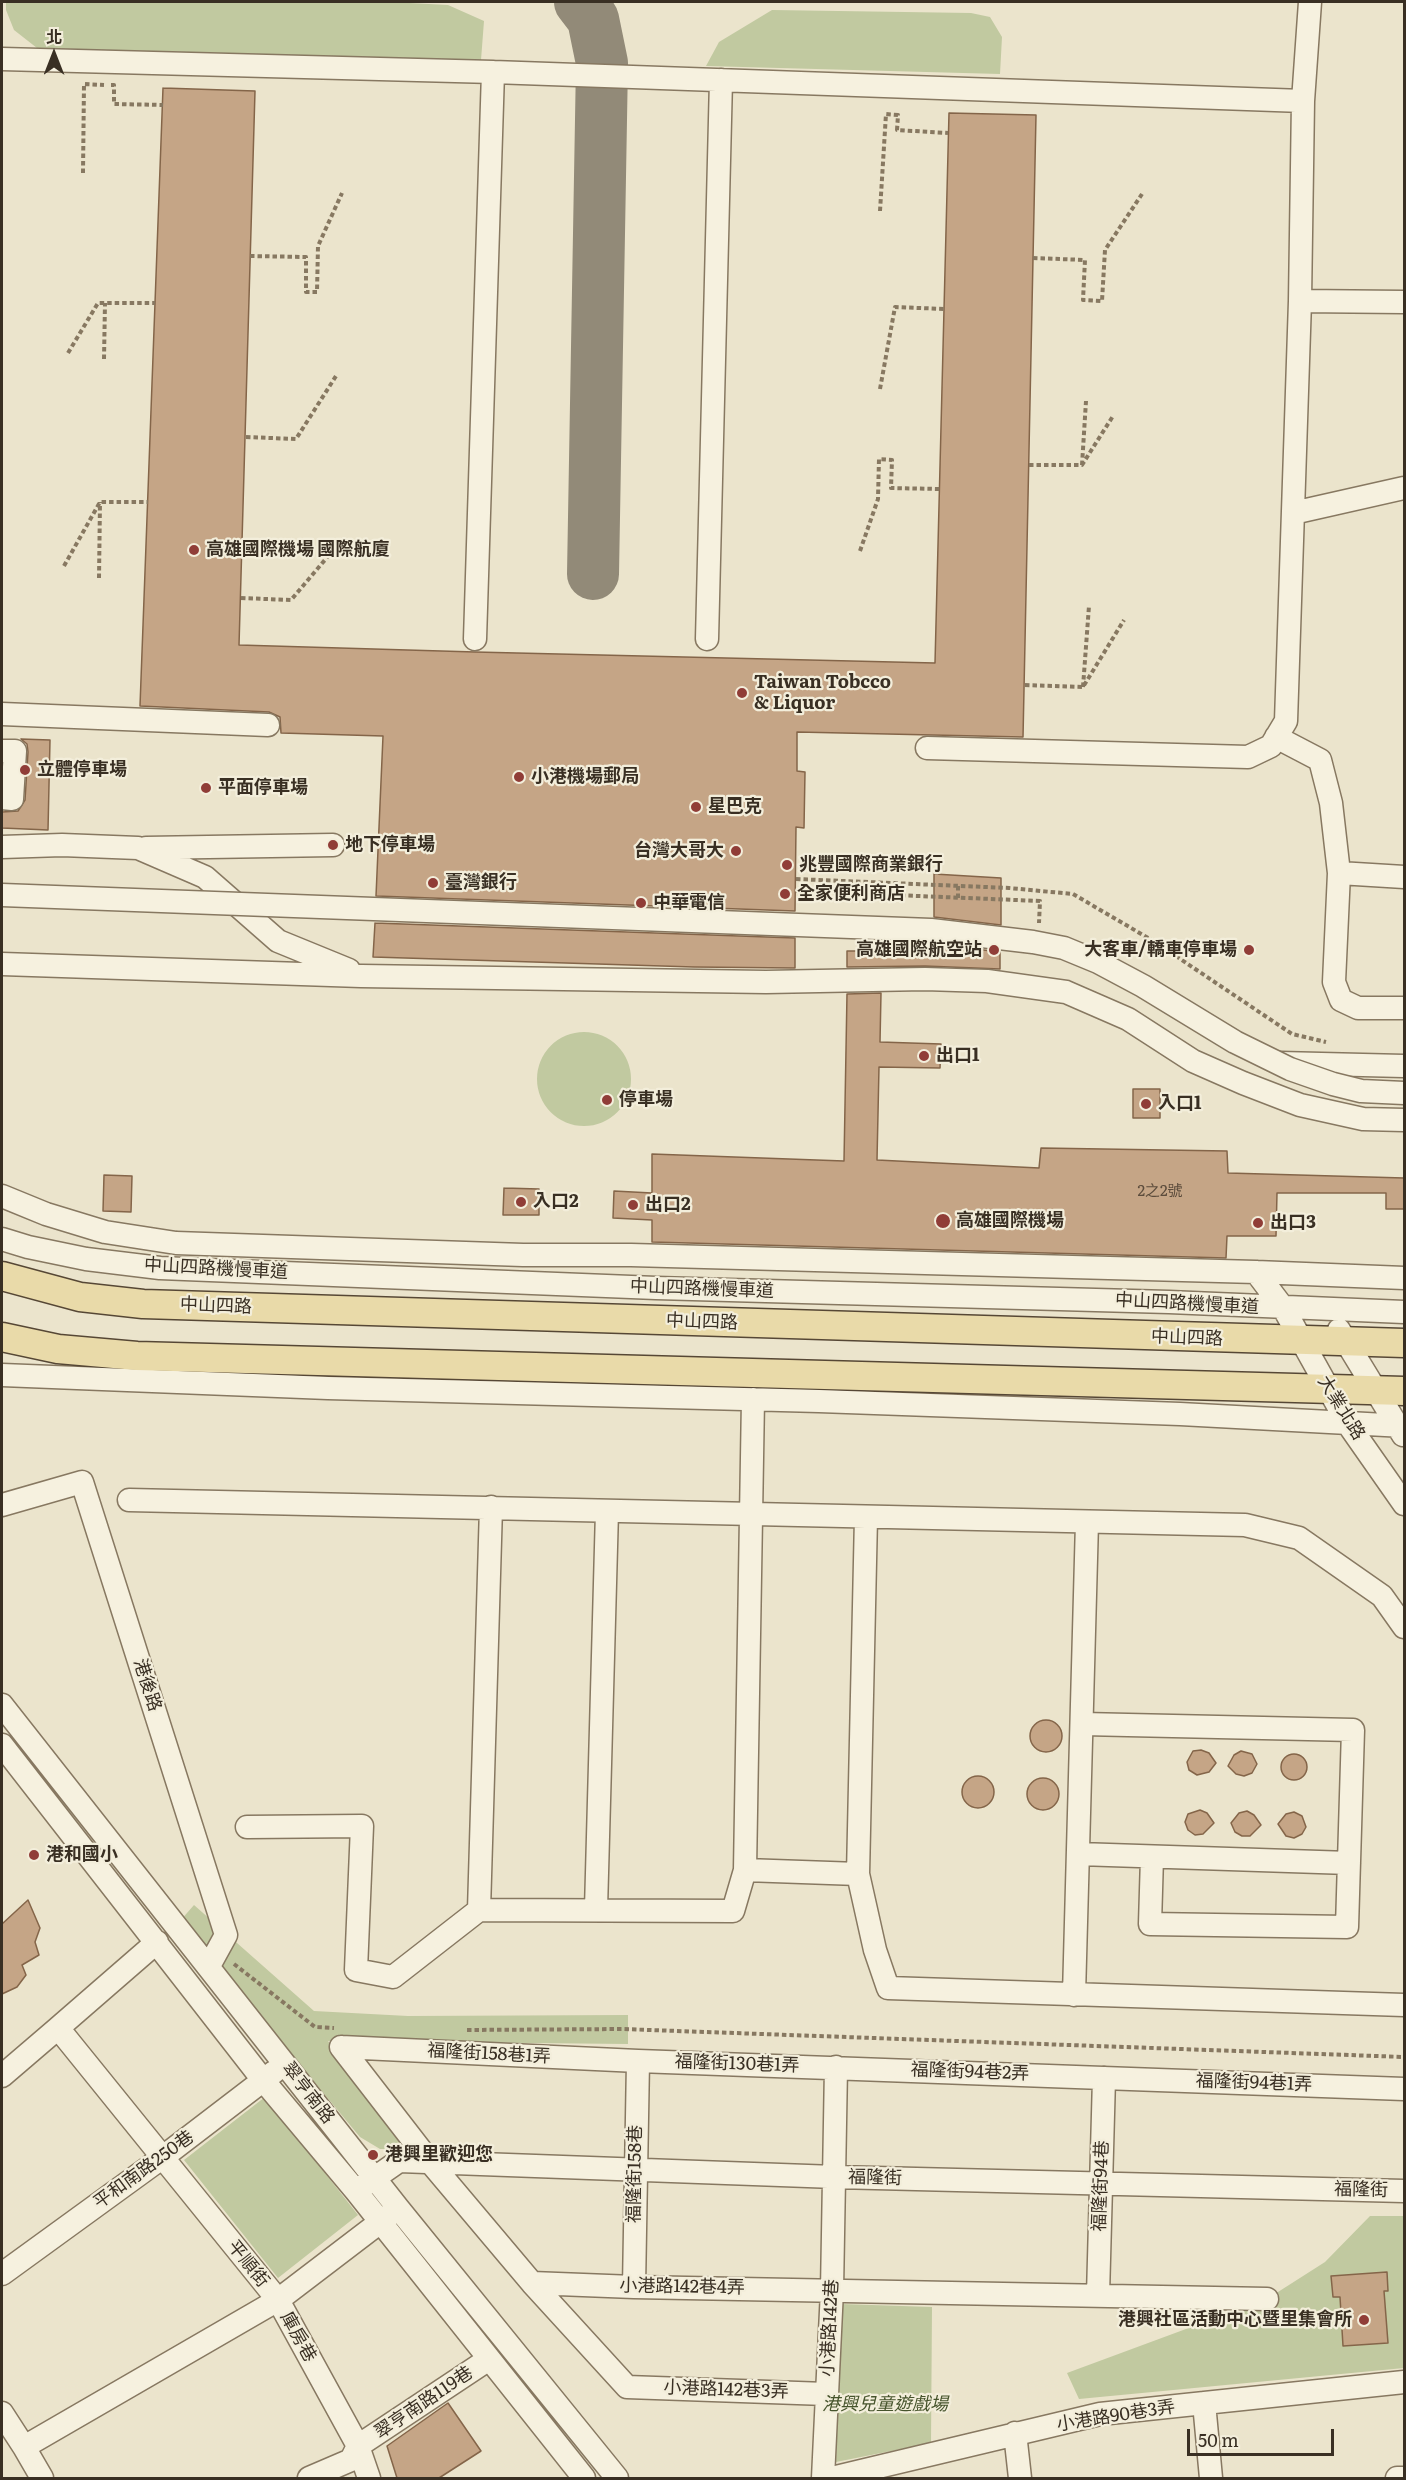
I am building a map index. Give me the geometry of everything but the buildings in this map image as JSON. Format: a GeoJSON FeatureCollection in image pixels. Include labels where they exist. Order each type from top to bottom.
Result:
{"type":"FeatureCollection","features":[{"type":"Feature","properties":{"kind":"main road","name":"中山四路"},"geometry":{"type":"LineString","coordinates":[[2,1276],[80,1297],[143,1304],[1404,1343]]}},
{"type":"Feature","properties":{"kind":"main road"},"geometry":{"type":"LineString","coordinates":[[2,1337],[58,1349],[137,1356],[1327,1387],[1404,1391]]}},
{"type":"Feature","properties":{"kind":"street"},"geometry":{"type":"LineString","coordinates":[[927,748],[1248,757],[1270,746],[1286,721],[1300,301],[1303,101],[1310,2]]}},
{"type":"Feature","properties":{"kind":"street"},"geometry":{"type":"LineString","coordinates":[[2,59],[493,72],[1303,101]]}},
{"type":"Feature","properties":{"kind":"street"},"geometry":{"type":"LineString","coordinates":[[476,639],[493,72]]}},
{"type":"Feature","properties":{"kind":"street"},"geometry":{"type":"LineString","coordinates":[[707,639],[721,80]]}},
{"type":"Feature","properties":{"kind":"street"},"geometry":{"type":"LineString","coordinates":[[1300,301],[1404,302]]}},
{"type":"Feature","properties":{"kind":"street"},"geometry":{"type":"LineString","coordinates":[[1293,513],[1404,488]]}},
{"type":"Feature","properties":{"kind":"street"},"geometry":{"type":"LineString","coordinates":[[2,714],[268,725]]}},
{"type":"Feature","properties":{"kind":"street"},"geometry":{"type":"LineString","coordinates":[[1276,737],[1320,760],[1331,803],[1339,873],[1334,982],[1341,1000],[1358,1008],[1404,1008]]}},
{"type":"Feature","properties":{"kind":"street"},"geometry":{"type":"LineString","coordinates":[[2,751],[15,751],[12,799],[2,798]]}},
{"type":"Feature","properties":{"kind":"street"},"geometry":{"type":"LineString","coordinates":[[2,847],[62,845],[138,848],[333,845]]}},
{"type":"Feature","properties":{"kind":"street"},"geometry":{"type":"LineString","coordinates":[[138,848],[205,877],[278,941],[361,976]]}},
{"type":"Feature","properties":{"kind":"street"},"geometry":{"type":"LineString","coordinates":[[1339,873],[1404,877]]}},
{"type":"Feature","properties":{"kind":"street"},"geometry":{"type":"LineString","coordinates":[[2,894],[931,930],[1033,942],[1064,948],[1098,962],[1235,1041],[1290,1069],[1333,1084],[1361,1090],[1404,1093]]}},
{"type":"Feature","properties":{"kind":"street"},"geometry":{"type":"LineString","coordinates":[[2,964],[361,976],[766,982],[925,980],[1008,984],[1066,992],[1128,1019],[1193,1061],[1300,1105],[1363,1119],[1404,1120]]}},
{"type":"Feature","properties":{"kind":"street"},"geometry":{"type":"LineString","coordinates":[[1265,1063],[1404,1066]]}},
{"type":"Feature","properties":{"kind":"street"},"geometry":{"type":"LineString","coordinates":[[2,1196],[46,1214],[105,1232],[176,1243],[511,1255],[632,1255],[1404,1278]]}},
{"type":"Feature","properties":{"kind":"street","name":"中山四路機慢車道"},"geometry":{"type":"LineString","coordinates":[[2,1239],[28,1248],[86,1259],[160,1268],[657,1288],[1157,1302],[1328,1311],[1404,1312]]}},
{"type":"Feature","properties":{"kind":"street","name":"大業北路"},"geometry":{"type":"LineString","coordinates":[[1256,1272],[1284,1309],[1348,1424],[1404,1504]]}},
{"type":"Feature","properties":{"kind":"street","name":"大業北路"},"geometry":{"type":"LineString","coordinates":[[1328,1311],[1374,1389],[1402,1430]]}},
{"type":"Feature","properties":{"kind":"street"},"geometry":{"type":"LineString","coordinates":[[2,1375],[328,1388],[753,1399],[1180,1414],[1348,1424],[1402,1430]]}},
{"type":"Feature","properties":{"kind":"street"},"geometry":{"type":"LineString","coordinates":[[247,1827],[362,1826],[356,1970],[393,1977],[479,1910],[733,1911],[745,1870],[753,1399]]}},
{"type":"Feature","properties":{"kind":"street","name":"港後路"},"geometry":{"type":"LineString","coordinates":[[2,1505],[82,1482],[226,1935],[213,1959]]}},
{"type":"Feature","properties":{"kind":"street"},"geometry":{"type":"LineString","coordinates":[[129,1500],[1245,1525],[1299,1538],[1382,1596],[1404,1627]]}},
{"type":"Feature","properties":{"kind":"street"},"geometry":{"type":"LineString","coordinates":[[479,1910],[491,1507]]}},
{"type":"Feature","properties":{"kind":"street"},"geometry":{"type":"LineString","coordinates":[[596,1909],[607,1511]]}},
{"type":"Feature","properties":{"kind":"street"},"geometry":{"type":"LineString","coordinates":[[866,1517],[858,1874],[875,1950],[888,1988],[1404,2005]]}},
{"type":"Feature","properties":{"kind":"street"},"geometry":{"type":"LineString","coordinates":[[1074,1995],[1087,1522]]}},
{"type":"Feature","properties":{"kind":"street","name":"翠亨南路"},"geometry":{"type":"LineString","coordinates":[[2,1705],[213,1959],[285,2064],[616,2478]]}},
{"type":"Feature","properties":{"kind":"street"},"geometry":{"type":"LineString","coordinates":[[1083,1724],[1353,1730],[1347,1928],[1150,1924],[1152,1857]]}},
{"type":"Feature","properties":{"kind":"street","name":"翠亨南路"},"geometry":{"type":"LineString","coordinates":[[2,1745],[263,2080],[356,2191],[584,2478]]}},
{"type":"Feature","properties":{"kind":"street"},"geometry":{"type":"LineString","coordinates":[[1079,1854],[1349,1863]]}},
{"type":"Feature","properties":{"kind":"street"},"geometry":{"type":"LineString","coordinates":[[745,1870],[858,1874]]}},
{"type":"Feature","properties":{"kind":"street"},"geometry":{"type":"LineString","coordinates":[[2,2076],[157,1942]]}},
{"type":"Feature","properties":{"kind":"street","name":"平順街"},"geometry":{"type":"LineString","coordinates":[[24,2447],[278,2300],[58,2028]]}},
{"type":"Feature","properties":{"kind":"street"},"geometry":{"type":"LineString","coordinates":[[340,2038],[430,2162],[532,2283]]}},
{"type":"Feature","properties":{"kind":"street","name":"福隆街158巷1弄"},"geometry":{"type":"LineString","coordinates":[[340,2038],[638,2061]]}},
{"type":"Feature","properties":{"kind":"street","name":"福隆街130巷1弄"},"geometry":{"type":"LineString","coordinates":[[638,2061],[836,2067]]}},
{"type":"Feature","properties":{"kind":"street","name":"福隆街158巷"},"geometry":{"type":"LineString","coordinates":[[634,2287],[638,2061]]}},
{"type":"Feature","properties":{"kind":"street","name":"平和南路250巷"},"geometry":{"type":"LineString","coordinates":[[2,2274],[163,2157],[285,2064]]}},
{"type":"Feature","properties":{"kind":"street","name":"福隆街94巷2弄"},"geometry":{"type":"LineString","coordinates":[[836,2067],[1104,2078]]}},
{"type":"Feature","properties":{"kind":"street","name":"小港路142巷"},"geometry":{"type":"LineString","coordinates":[[823,2478],[832,2290],[836,2067]]}},
{"type":"Feature","properties":{"kind":"street","name":"福隆街94巷1弄"},"geometry":{"type":"LineString","coordinates":[[1104,2078],[1404,2089]]}},
{"type":"Feature","properties":{"kind":"street","name":"福隆街94巷"},"geometry":{"type":"LineString","coordinates":[[1098,2295],[1104,2078]]}},
{"type":"Feature","properties":{"kind":"street","name":"福隆街"},"geometry":{"type":"LineString","coordinates":[[356,2191],[399,2161],[835,2177],[1404,2191]]}},
{"type":"Feature","properties":{"kind":"street","name":"庫房巷"},"geometry":{"type":"LineString","coordinates":[[369,2478],[358,2446],[278,2300],[398,2208]]}},
{"type":"Feature","properties":{"kind":"street","name":"小港路142巷4弄"},"geometry":{"type":"LineString","coordinates":[[532,2283],[832,2290]]}},
{"type":"Feature","properties":{"kind":"street","name":"小港路142巷3弄"},"geometry":{"type":"LineString","coordinates":[[532,2283],[627,2386],[826,2394]]}},
{"type":"Feature","properties":{"kind":"street"},"geometry":{"type":"LineString","coordinates":[[832,2290],[1267,2299]]}},
{"type":"Feature","properties":{"kind":"street","name":"翠亨南路119巷"},"geometry":{"type":"LineString","coordinates":[[309,2478],[351,2460],[358,2446],[489,2359]]}},
{"type":"Feature","properties":{"kind":"street","name":"小港路90巷3弄"},"geometry":{"type":"LineString","coordinates":[[832,2478],[1100,2414],[1404,2382]]}},
{"type":"Feature","properties":{"kind":"street"},"geometry":{"type":"LineString","coordinates":[[1203,2403],[1211,2478]]}},
{"type":"Feature","properties":{"kind":"street"},"geometry":{"type":"LineString","coordinates":[[2,2413],[42,2478]]}},
{"type":"Feature","properties":{"kind":"street"},"geometry":{"type":"LineString","coordinates":[[1015,2433],[1020,2478]]}},
{"type":"Feature","properties":{"kind":"street"},"geometry":{"type":"LineString","coordinates":[[1397,2478],[1404,2478]]}},
{"type":"Feature","properties":{"kind":"path"},"geometry":{"type":"LineString","coordinates":[[83,173],[84,84],[114,85],[114,104],[163,105]]}},
{"type":"Feature","properties":{"kind":"path"},"geometry":{"type":"LineString","coordinates":[[880,212],[886,114],[898,115],[897,130],[948,134]]}},
{"type":"Feature","properties":{"kind":"path"},"geometry":{"type":"LineString","coordinates":[[250,256],[306,257],[306,292],[317,292],[318,246],[342,193]]}},
{"type":"Feature","properties":{"kind":"path"},"geometry":{"type":"LineString","coordinates":[[1033,258],[1085,260],[1083,300],[1102,302],[1106,250],[1142,194]]}},
{"type":"Feature","properties":{"kind":"path"},"geometry":{"type":"LineString","coordinates":[[68,353],[98,303],[155,303]]}},
{"type":"Feature","properties":{"kind":"path"},"geometry":{"type":"LineString","coordinates":[[104,359],[105,303]]}},
{"type":"Feature","properties":{"kind":"path"},"geometry":{"type":"LineString","coordinates":[[880,389],[895,307],[944,309]]}},
{"type":"Feature","properties":{"kind":"path"},"geometry":{"type":"LineString","coordinates":[[246,437],[296,439],[336,376]]}},
{"type":"Feature","properties":{"kind":"path"},"geometry":{"type":"LineString","coordinates":[[1082,465],[1086,402]]}},
{"type":"Feature","properties":{"kind":"path"},"geometry":{"type":"LineString","coordinates":[[1082,465],[1113,416]]}},
{"type":"Feature","properties":{"kind":"path"},"geometry":{"type":"LineString","coordinates":[[860,551],[878,499],[879,459],[892,460],[891,488],[939,489]]}},
{"type":"Feature","properties":{"kind":"path"},"geometry":{"type":"LineString","coordinates":[[1029,465],[1082,465]]}},
{"type":"Feature","properties":{"kind":"path"},"geometry":{"type":"LineString","coordinates":[[100,502],[148,502]]}},
{"type":"Feature","properties":{"kind":"path"},"geometry":{"type":"LineString","coordinates":[[64,566],[100,502]]}},
{"type":"Feature","properties":{"kind":"path"},"geometry":{"type":"LineString","coordinates":[[99,578],[100,502]]}},
{"type":"Feature","properties":{"kind":"path"},"geometry":{"type":"LineString","coordinates":[[241,598],[291,600],[341,541]]}},
{"type":"Feature","properties":{"kind":"path"},"geometry":{"type":"LineString","coordinates":[[1083,687],[1089,606]]}},
{"type":"Feature","properties":{"kind":"path"},"geometry":{"type":"LineString","coordinates":[[1083,687],[1124,620]]}},
{"type":"Feature","properties":{"kind":"path"},"geometry":{"type":"LineString","coordinates":[[1025,686],[1083,687]]}},
{"type":"Feature","properties":{"kind":"path"},"geometry":{"type":"LineString","coordinates":[[796,891],[958,898],[958,886]]}},
{"type":"Feature","properties":{"kind":"path"},"geometry":{"type":"LineString","coordinates":[[213,1959],[315,2027],[340,2038]]}},
{"type":"Feature","properties":{"kind":"path"},"geometry":{"type":"LineString","coordinates":[[457,2030],[622,2028],[1404,2057]]}},
{"type":"Feature","properties":{"kind":"green space"},"geometry":{"type":"Polygon","coordinates":[[[6,2],[390,2],[448,5],[484,21],[481,60],[37,48],[14,30],[6,10],[6,2]]]}},
{"type":"Feature","properties":{"kind":"green space"},"geometry":{"type":"Polygon","coordinates":[[[772,10],[971,13],[990,17],[1002,37],[1000,74],[706,66],[719,42],[772,10]]]}},
{"type":"Feature","properties":{"kind":"green space"},"geometry":{"type":"Polygon","coordinates":[[[584,1032],[602,1035],[617,1046],[628,1061],[631,1079],[628,1097],[617,1112],[602,1123],[584,1126],[566,1123],[551,1112],[540,1097],[537,1079],[540,1061],[551,1046],[566,1035],[584,1032]]]}},
{"type":"Feature","properties":{"kind":"green space"},"geometry":{"type":"Polygon","coordinates":[[[194,1905],[314,2011],[408,2016],[628,2015],[628,2044],[328,2041],[404,2134],[396,2149],[380,2149],[360,2137],[180,1921],[194,1905]]]}},
{"type":"Feature","properties":{"kind":"green space"},"geometry":{"type":"Polygon","coordinates":[[[265,2097],[358,2215],[278,2278],[184,2160],[265,2097]]]}},
{"type":"Feature","properties":{"kind":"green space"},"geometry":{"type":"Polygon","coordinates":[[[1370,2216],[1404,2216],[1404,2368],[1079,2399],[1067,2373],[1267,2299],[1325,2262],[1370,2216]]]}},
{"type":"Feature","properties":{"kind":"green space","name":"港興兒童遊戲場"},"geometry":{"type":"Polygon","coordinates":[[[841,2304],[932,2307],[931,2443],[836,2462],[841,2304]]]}},
{"type":"Feature","properties":{"kind":"taxiway"},"geometry":{"type":"LineString","coordinates":[[580,2],[593,19],[602,63],[593,574]]}},
{"type":"Feature","properties":{"kind":"place","name":"高雄國際機場 國際航廈"},"geometry":{"type":"Point","coordinates":[194,550]}},
{"type":"Feature","properties":{"kind":"place","name":"Taiwan Tobcco & Liquor"},"geometry":{"type":"Point","coordinates":[742,693]}},
{"type":"Feature","properties":{"kind":"place","name":"立體停車場"},"geometry":{"type":"Point","coordinates":[25,770]}},
{"type":"Feature","properties":{"kind":"place","name":"小港機場郵局"},"geometry":{"type":"Point","coordinates":[519,777]}},
{"type":"Feature","properties":{"kind":"place","name":"平面停車場"},"geometry":{"type":"Point","coordinates":[206,788]}},
{"type":"Feature","properties":{"kind":"place","name":"星巴克"},"geometry":{"type":"Point","coordinates":[696,807]}},
{"type":"Feature","properties":{"kind":"place","name":"地下停車場"},"geometry":{"type":"Point","coordinates":[333,845]}},
{"type":"Feature","properties":{"kind":"place","name":"台灣大哥大"},"geometry":{"type":"Point","coordinates":[736,851]}},
{"type":"Feature","properties":{"kind":"place","name":"兆豐國際商業銀行"},"geometry":{"type":"Point","coordinates":[787,865]}},
{"type":"Feature","properties":{"kind":"place","name":"臺灣銀行"},"geometry":{"type":"Point","coordinates":[433,883]}},
{"type":"Feature","properties":{"kind":"place","name":"全家便利商店"},"geometry":{"type":"Point","coordinates":[785,894]}},
{"type":"Feature","properties":{"kind":"place","name":"中華電信"},"geometry":{"type":"Point","coordinates":[641,903]}},
{"type":"Feature","properties":{"kind":"place","name":"高雄國際航空站"},"geometry":{"type":"Point","coordinates":[994,950]}},
{"type":"Feature","properties":{"kind":"place","name":"大客車/轎車停車場"},"geometry":{"type":"Point","coordinates":[1249,950]}},
{"type":"Feature","properties":{"kind":"place","name":"出口1"},"geometry":{"type":"Point","coordinates":[924,1056]}},
{"type":"Feature","properties":{"kind":"place","name":"停車場"},"geometry":{"type":"Point","coordinates":[607,1100]}},
{"type":"Feature","properties":{"kind":"place","name":"入口1"},"geometry":{"type":"Point","coordinates":[1146,1104]}},
{"type":"Feature","properties":{"kind":"place","name":"入口2"},"geometry":{"type":"Point","coordinates":[521,1202]}},
{"type":"Feature","properties":{"kind":"place","name":"出口2"},"geometry":{"type":"Point","coordinates":[633,1205]}},
{"type":"Feature","properties":{"kind":"place","name":"高雄國際機場"},"geometry":{"type":"Point","coordinates":[943,1221]}},
{"type":"Feature","properties":{"kind":"place","name":"出口3"},"geometry":{"type":"Point","coordinates":[1258,1223]}},
{"type":"Feature","properties":{"kind":"place","name":"港和國小"},"geometry":{"type":"Point","coordinates":[34,1855]}},
{"type":"Feature","properties":{"kind":"place","name":"港興里歡迎您"},"geometry":{"type":"Point","coordinates":[373,2155]}},
{"type":"Feature","properties":{"kind":"place","name":"港興社區活動中心暨里集會所"},"geometry":{"type":"Point","coordinates":[1364,2320]}}]}
